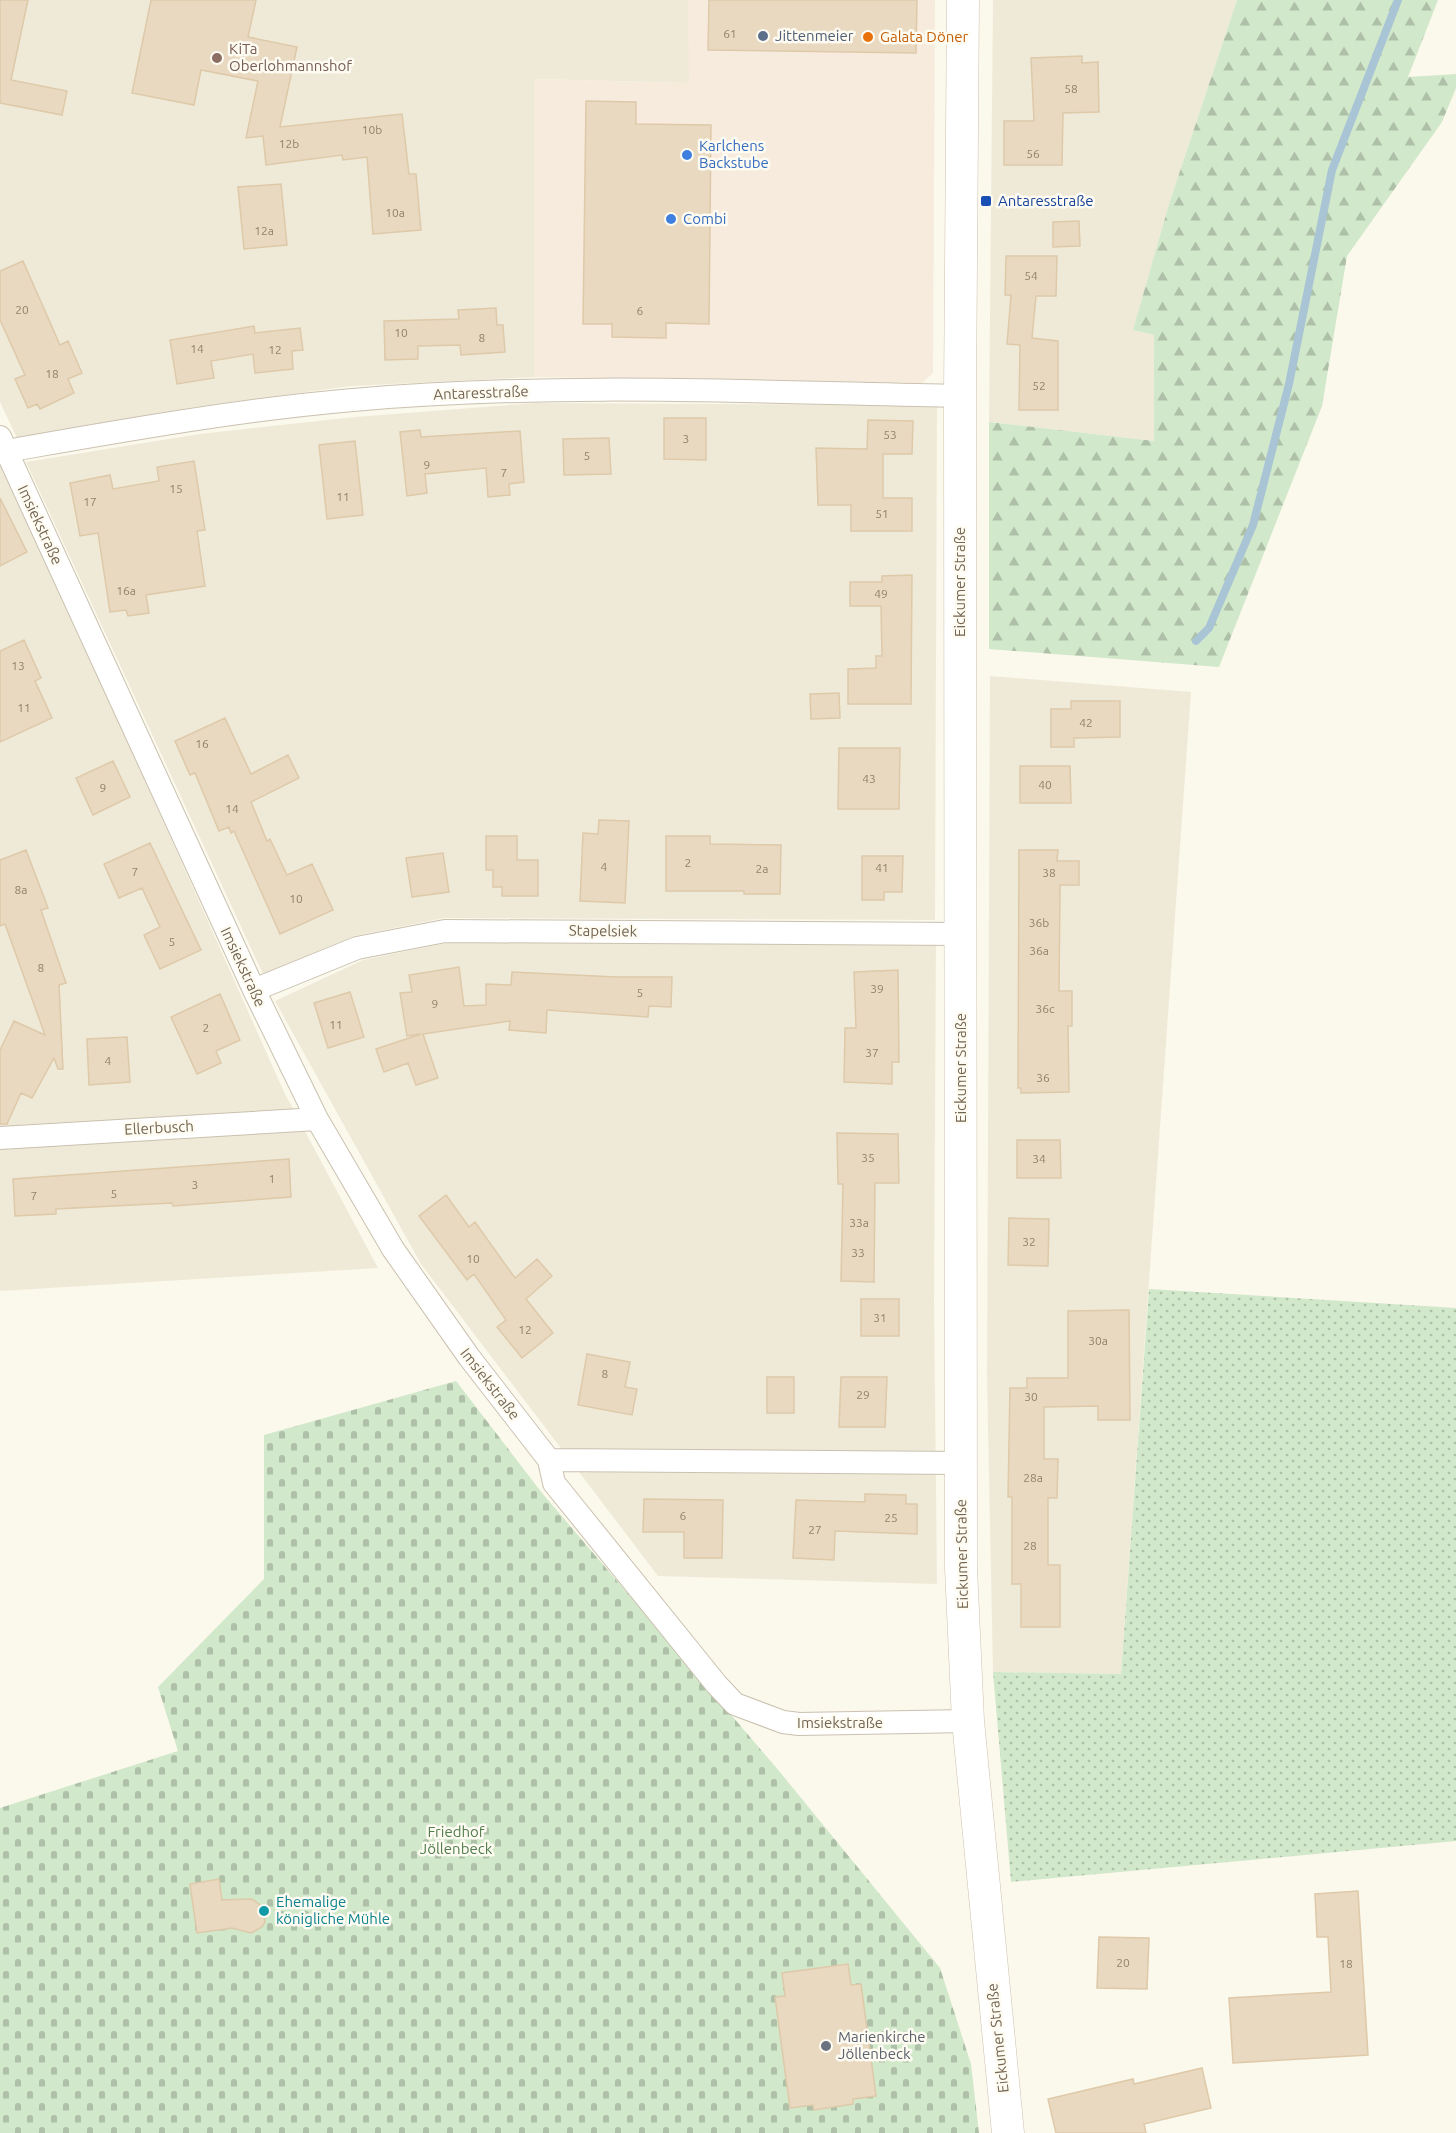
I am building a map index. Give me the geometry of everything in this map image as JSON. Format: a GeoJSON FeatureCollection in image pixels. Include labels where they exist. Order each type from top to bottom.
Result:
{"type":"FeatureCollection","features":[{"type":"Feature","properties":{"kind":"main road","name":"Eickumer Straße"},"geometry":{"type":"LineString","coordinates":[[963,0],[960,396],[961,1569],[968,1720],[1008,2133]]}},
{"type":"Feature","properties":{"kind":"street","name":"Antaresstraße"},"geometry":{"type":"LineString","coordinates":[[3,444],[351,400],[408,396],[554,391],[960,396]]}},
{"type":"Feature","properties":{"kind":"street","name":"Imsiekstraße"},"geometry":{"type":"LineString","coordinates":[[3,444],[254,990],[317,1119],[393,1249],[469,1358],[549,1460],[554,1483],[717,1685],[735,1704],[783,1722],[799,1724],[968,1720]]}},
{"type":"Feature","properties":{"kind":"street","name":"Stapelsiek"},"geometry":{"type":"LineString","coordinates":[[254,990],[357,948],[445,931],[962,934]]}},
{"type":"Feature","properties":{"kind":"street","name":"Ellerbusch"},"geometry":{"type":"LineString","coordinates":[[0,1138],[317,1119]]}},
{"type":"Feature","properties":{"kind":"street"},"geometry":{"type":"LineString","coordinates":[[549,1460],[961,1463]]}},
{"type":"Feature","properties":{"kind":"shaded area"},"geometry":{"type":"Polygon","coordinates":[[[0,0],[688,0],[690,83],[534,79],[534,377],[351,386],[195,407],[17,438],[0,402],[0,0]]]}},
{"type":"Feature","properties":{"kind":"shaded area"},"geometry":{"type":"Polygon","coordinates":[[[688,0],[935,0],[933,373],[922,383],[534,377],[534,79],[689,83],[688,0]]]}},
{"type":"Feature","properties":{"kind":"shaded area"},"geometry":{"type":"Polygon","coordinates":[[[993,0],[1237,0],[1169,204],[1133,330],[1154,335],[1154,441],[989,422],[993,0]]]}},
{"type":"Feature","properties":{"kind":"shaded area"},"geometry":{"type":"Polygon","coordinates":[[[535,403],[937,405],[935,920],[444,918],[354,936],[263,974],[26,462],[200,434],[355,417],[535,403]]]}},
{"type":"Feature","properties":{"kind":"shaded area"},"geometry":{"type":"Polygon","coordinates":[[[0,455],[284,1092],[378,1268],[0,1291],[0,455]]]}},
{"type":"Feature","properties":{"kind":"shaded area"},"geometry":{"type":"Polygon","coordinates":[[[990,676],[1191,692],[1121,1674],[993,1672],[987,1376],[990,676]]]}},
{"type":"Feature","properties":{"kind":"shaded area"},"geometry":{"type":"Polygon","coordinates":[[[936,941],[934,1300],[937,1584],[658,1576],[421,1264],[275,1001],[363,960],[446,943],[936,941]]]}},
{"type":"Feature","properties":{"kind":"green space"},"geometry":{"type":"Polygon","coordinates":[[[1237,0],[1438,0],[1408,77],[1456,74],[1456,88],[1442,122],[1347,256],[1322,406],[1219,667],[989,649],[989,422],[1154,441],[1154,335],[1133,330],[1169,204],[1237,0]]]}},
{"type":"Feature","properties":{"kind":"green space"},"geometry":{"type":"Polygon","coordinates":[[[1149,1289],[1456,1308],[1456,1841],[1011,1882],[993,1672],[1121,1674],[1149,1289]]]}},
{"type":"Feature","properties":{"kind":"green space","name":"Friedhof Jöllenbeck"},"geometry":{"type":"Polygon","coordinates":[[[456,1381],[542,1493],[779,1771],[940,1968],[971,2064],[979,2133],[0,2133],[0,1808],[178,1751],[158,1687],[264,1579],[264,1435],[456,1381]]]}},
{"type":"Feature","properties":{"kind":"building"},"geometry":{"type":"Polygon","coordinates":[[[0,0],[28,0],[11,80],[67,91],[62,115],[0,103],[0,0]]]}},
{"type":"Feature","properties":{"kind":"building"},"geometry":{"type":"Polygon","coordinates":[[[151,0],[256,0],[248,37],[297,47],[280,127],[402,114],[409,174],[416,174],[421,230],[373,234],[367,157],[343,160],[342,155],[266,165],[263,136],[246,138],[258,81],[201,70],[194,105],[132,93],[151,0]]]}},
{"type":"Feature","properties":{"kind":"building"},"geometry":{"type":"Polygon","coordinates":[[[709,0],[917,0],[916,53],[708,50],[709,0]]]}},
{"type":"Feature","properties":{"kind":"building"},"geometry":{"type":"Polygon","coordinates":[[[1082,56],[1082,63],[1098,62],[1099,112],[1063,113],[1062,165],[1004,165],[1004,121],[1034,121],[1031,58],[1082,56]]]}},
{"type":"Feature","properties":{"kind":"building"},"geometry":{"type":"Polygon","coordinates":[[[586,101],[636,102],[636,124],[711,125],[709,324],[666,323],[666,338],[612,337],[612,324],[583,324],[586,101]]]}},
{"type":"Feature","properties":{"kind":"building"},"geometry":{"type":"Polygon","coordinates":[[[281,184],[287,245],[244,249],[238,187],[281,184]]]}},
{"type":"Feature","properties":{"kind":"building"},"geometry":{"type":"Polygon","coordinates":[[[1079,221],[1080,246],[1053,247],[1053,222],[1079,221]]]}},
{"type":"Feature","properties":{"kind":"building"},"geometry":{"type":"Polygon","coordinates":[[[1006,256],[1057,256],[1056,296],[1036,296],[1032,338],[1058,341],[1058,410],[1019,410],[1020,345],[1007,344],[1011,295],[1005,295],[1006,256]]]}},
{"type":"Feature","properties":{"kind":"building"},"geometry":{"type":"Polygon","coordinates":[[[23,261],[60,345],[68,341],[82,373],[68,379],[74,393],[40,409],[37,404],[28,408],[15,379],[25,375],[0,320],[0,271],[23,261]]]}},
{"type":"Feature","properties":{"kind":"building"},"geometry":{"type":"Polygon","coordinates":[[[496,308],[497,325],[503,325],[505,352],[461,355],[460,345],[418,346],[418,359],[385,360],[384,321],[459,319],[458,310],[496,308]]]}},
{"type":"Feature","properties":{"kind":"building"},"geometry":{"type":"Polygon","coordinates":[[[254,326],[255,333],[300,328],[303,350],[292,351],[293,369],[255,373],[253,354],[211,361],[214,378],[177,384],[170,340],[254,326]]]}},
{"type":"Feature","properties":{"kind":"building"},"geometry":{"type":"Polygon","coordinates":[[[664,418],[706,418],[706,460],[664,459],[664,418]]]}},
{"type":"Feature","properties":{"kind":"building"},"geometry":{"type":"Polygon","coordinates":[[[868,420],[913,421],[912,454],[883,454],[883,498],[912,498],[912,531],[851,531],[851,505],[818,505],[816,448],[867,449],[868,420]]]}},
{"type":"Feature","properties":{"kind":"building"},"geometry":{"type":"Polygon","coordinates":[[[420,430],[421,437],[520,431],[524,482],[509,484],[510,495],[488,497],[486,468],[425,474],[427,493],[407,496],[400,432],[420,430]]]}},
{"type":"Feature","properties":{"kind":"building"},"geometry":{"type":"Polygon","coordinates":[[[609,438],[611,474],[564,475],[563,439],[609,438]]]}},
{"type":"Feature","properties":{"kind":"building"},"geometry":{"type":"Polygon","coordinates":[[[355,441],[363,515],[327,519],[319,445],[355,441]]]}},
{"type":"Feature","properties":{"kind":"building"},"geometry":{"type":"Polygon","coordinates":[[[194,461],[205,530],[197,531],[205,586],[146,595],[149,613],[128,616],[126,610],[110,612],[98,533],[80,536],[70,483],[110,475],[113,489],[159,481],[157,467],[194,461]]]}},
{"type":"Feature","properties":{"kind":"building"},"geometry":{"type":"Polygon","coordinates":[[[0,498],[27,552],[0,566],[0,498]]]}},
{"type":"Feature","properties":{"kind":"building"},"geometry":{"type":"Polygon","coordinates":[[[912,575],[911,704],[848,704],[848,669],[876,668],[876,656],[882,656],[881,606],[850,606],[850,582],[882,582],[882,576],[912,575]]]}},
{"type":"Feature","properties":{"kind":"building"},"geometry":{"type":"Polygon","coordinates":[[[24,640],[41,678],[35,681],[52,718],[0,742],[0,651],[24,640]]]}},
{"type":"Feature","properties":{"kind":"building"},"geometry":{"type":"Polygon","coordinates":[[[839,693],[840,718],[811,719],[810,694],[839,693]]]}},
{"type":"Feature","properties":{"kind":"building"},"geometry":{"type":"Polygon","coordinates":[[[1071,701],[1120,701],[1120,737],[1074,738],[1074,747],[1051,747],[1051,709],[1071,709],[1071,701]]]}},
{"type":"Feature","properties":{"kind":"building"},"geometry":{"type":"Polygon","coordinates":[[[225,718],[251,774],[288,755],[299,778],[251,802],[267,841],[270,839],[287,875],[312,864],[333,910],[280,934],[234,831],[231,833],[229,827],[219,831],[195,773],[190,775],[175,741],[225,718]]]}},
{"type":"Feature","properties":{"kind":"building"},"geometry":{"type":"Polygon","coordinates":[[[839,748],[900,748],[899,809],[838,809],[839,748]]]}},
{"type":"Feature","properties":{"kind":"building"},"geometry":{"type":"Polygon","coordinates":[[[113,761],[130,797],[93,815],[76,778],[113,761]]]}},
{"type":"Feature","properties":{"kind":"building"},"geometry":{"type":"Polygon","coordinates":[[[1020,766],[1070,766],[1071,803],[1020,803],[1020,766]]]}},
{"type":"Feature","properties":{"kind":"building"},"geometry":{"type":"Polygon","coordinates":[[[599,820],[629,821],[625,903],[580,901],[583,833],[598,834],[599,820]]]}},
{"type":"Feature","properties":{"kind":"building"},"geometry":{"type":"Polygon","coordinates":[[[486,836],[517,836],[517,860],[538,860],[538,896],[502,896],[502,887],[493,887],[493,870],[486,870],[486,836]]]}},
{"type":"Feature","properties":{"kind":"building"},"geometry":{"type":"Polygon","coordinates":[[[666,836],[710,836],[710,844],[781,845],[780,894],[744,894],[744,891],[666,891],[666,836]]]}},
{"type":"Feature","properties":{"kind":"building"},"geometry":{"type":"Polygon","coordinates":[[[150,843],[201,950],[160,969],[144,935],[160,927],[142,888],[119,898],[104,864],[150,843]]]}},
{"type":"Feature","properties":{"kind":"building"},"geometry":{"type":"Polygon","coordinates":[[[26,850],[48,908],[41,910],[66,983],[59,985],[63,1069],[58,1069],[54,1058],[32,1098],[21,1093],[7,1124],[0,1124],[0,1050],[14,1021],[45,1035],[5,924],[0,926],[0,860],[26,850]]]}},
{"type":"Feature","properties":{"kind":"building"},"geometry":{"type":"Polygon","coordinates":[[[1019,850],[1058,850],[1057,861],[1079,861],[1079,885],[1060,885],[1059,991],[1072,991],[1072,1026],[1068,1026],[1069,1092],[1021,1093],[1021,1088],[1018,1088],[1019,850]]]}},
{"type":"Feature","properties":{"kind":"building"},"geometry":{"type":"Polygon","coordinates":[[[443,853],[449,892],[412,897],[406,858],[443,853]]]}},
{"type":"Feature","properties":{"kind":"building"},"geometry":{"type":"Polygon","coordinates":[[[862,856],[903,856],[902,892],[884,892],[884,900],[862,900],[862,856]]]}},
{"type":"Feature","properties":{"kind":"building"},"geometry":{"type":"Polygon","coordinates":[[[459,967],[464,1006],[486,1005],[486,984],[511,985],[512,972],[672,977],[671,1007],[649,1006],[648,1017],[547,1010],[546,1033],[509,1030],[510,1021],[423,1034],[438,1078],[416,1085],[408,1063],[384,1072],[376,1049],[421,1034],[407,1036],[400,993],[412,992],[409,975],[459,967]]]}},
{"type":"Feature","properties":{"kind":"building"},"geometry":{"type":"Polygon","coordinates":[[[898,970],[899,1062],[892,1062],[892,1084],[844,1082],[845,1028],[856,1028],[854,972],[898,970]]]}},
{"type":"Feature","properties":{"kind":"building"},"geometry":{"type":"Polygon","coordinates":[[[350,992],[364,1037],[328,1048],[314,1003],[350,992]]]}},
{"type":"Feature","properties":{"kind":"building"},"geometry":{"type":"Polygon","coordinates":[[[220,994],[240,1040],[216,1051],[221,1063],[197,1074],[171,1017],[220,994]]]}},
{"type":"Feature","properties":{"kind":"building"},"geometry":{"type":"Polygon","coordinates":[[[127,1037],[130,1082],[89,1085],[87,1039],[127,1037]]]}},
{"type":"Feature","properties":{"kind":"building"},"geometry":{"type":"Polygon","coordinates":[[[837,1133],[898,1134],[899,1183],[875,1183],[874,1282],[841,1281],[843,1184],[838,1184],[837,1133]]]}},
{"type":"Feature","properties":{"kind":"building"},"geometry":{"type":"Polygon","coordinates":[[[1017,1140],[1060,1140],[1061,1178],[1017,1178],[1017,1140]]]}},
{"type":"Feature","properties":{"kind":"building"},"geometry":{"type":"Polygon","coordinates":[[[289,1159],[291,1197],[173,1206],[172,1203],[56,1209],[56,1214],[15,1216],[13,1179],[289,1159]]]}},
{"type":"Feature","properties":{"kind":"building"},"geometry":{"type":"Polygon","coordinates":[[[446,1195],[469,1227],[475,1222],[515,1278],[537,1259],[552,1276],[526,1299],[553,1333],[522,1358],[497,1327],[506,1320],[474,1274],[467,1280],[419,1216],[446,1195]]]}},
{"type":"Feature","properties":{"kind":"building"},"geometry":{"type":"Polygon","coordinates":[[[1009,1218],[1049,1219],[1048,1266],[1008,1265],[1009,1218]]]}},
{"type":"Feature","properties":{"kind":"building"},"geometry":{"type":"Polygon","coordinates":[[[861,1299],[899,1299],[899,1336],[861,1336],[861,1299]]]}},
{"type":"Feature","properties":{"kind":"building"},"geometry":{"type":"Polygon","coordinates":[[[1129,1310],[1130,1420],[1098,1420],[1098,1406],[1044,1407],[1044,1459],[1058,1459],[1057,1498],[1048,1498],[1048,1565],[1060,1565],[1060,1627],[1021,1627],[1021,1584],[1012,1584],[1012,1497],[1008,1497],[1010,1388],[1027,1388],[1027,1378],[1068,1378],[1068,1311],[1129,1310]]]}},
{"type":"Feature","properties":{"kind":"building"},"geometry":{"type":"Polygon","coordinates":[[[587,1354],[630,1362],[625,1387],[637,1389],[632,1415],[578,1405],[587,1354]]]}},
{"type":"Feature","properties":{"kind":"building"},"geometry":{"type":"Polygon","coordinates":[[[767,1377],[794,1377],[794,1413],[767,1413],[767,1377]]]}},
{"type":"Feature","properties":{"kind":"building"},"geometry":{"type":"Polygon","coordinates":[[[841,1377],[887,1377],[885,1427],[839,1427],[841,1377]]]}},
{"type":"Feature","properties":{"kind":"building"},"geometry":{"type":"Polygon","coordinates":[[[865,1494],[906,1495],[906,1504],[917,1504],[917,1534],[835,1531],[834,1560],[793,1558],[796,1500],[865,1502],[865,1494]]]}},
{"type":"Feature","properties":{"kind":"building"},"geometry":{"type":"Polygon","coordinates":[[[644,1499],[723,1500],[722,1558],[684,1558],[684,1532],[643,1532],[644,1499]]]}},
{"type":"Feature","properties":{"kind":"building"},"geometry":{"type":"Polygon","coordinates":[[[219,1879],[222,1900],[252,1899],[263,1907],[265,1922],[262,1927],[251,1933],[232,1928],[197,1933],[190,1884],[219,1879]]]}},
{"type":"Feature","properties":{"kind":"building"},"geometry":{"type":"Polygon","coordinates":[[[1358,1891],[1368,2055],[1233,2063],[1229,1998],[1331,1992],[1328,1937],[1317,1937],[1315,1894],[1358,1891]]]}},
{"type":"Feature","properties":{"kind":"building"},"geometry":{"type":"Polygon","coordinates":[[[1099,1937],[1149,1938],[1147,1989],[1097,1988],[1099,1937]]]}},
{"type":"Feature","properties":{"kind":"building","name":"Marienkirche Jöllenbeck"},"geometry":{"type":"Polygon","coordinates":[[[848,1964],[851,1985],[861,1984],[876,2096],[853,2099],[853,2104],[814,2110],[813,2105],[790,2108],[775,1997],[785,1996],[782,1973],[848,1964]]]}},
{"type":"Feature","properties":{"kind":"building"},"geometry":{"type":"Polygon","coordinates":[[[1202,2068],[1211,2108],[1144,2124],[1146,2133],[1056,2133],[1048,2099],[1133,2079],[1134,2084],[1202,2068]]]}},
{"type":"Feature","properties":{"kind":"waterway"},"geometry":{"type":"LineString","coordinates":[[1196,641],[1209,628],[1253,525],[1289,384],[1332,170],[1398,0]]}},
{"type":"Feature","properties":{"kind":"place","name":"Jittenmeier"},"geometry":{"type":"Point","coordinates":[763,36]}},
{"type":"Feature","properties":{"kind":"place","name":"Galata Döner"},"geometry":{"type":"Point","coordinates":[868,37]}},
{"type":"Feature","properties":{"kind":"place","name":"KiTa Oberlohmannshof"},"geometry":{"type":"Point","coordinates":[217,58]}},
{"type":"Feature","properties":{"kind":"place","name":"Karlchens Backstube"},"geometry":{"type":"Point","coordinates":[687,155]}},
{"type":"Feature","properties":{"kind":"place","name":"Antaresstraße"},"geometry":{"type":"Point","coordinates":[986,201]}},
{"type":"Feature","properties":{"kind":"place","name":"Combi"},"geometry":{"type":"Point","coordinates":[671,219]}},
{"type":"Feature","properties":{"kind":"place","name":"Ehemalige königliche Mühle"},"geometry":{"type":"Point","coordinates":[264,1911]}},
{"type":"Feature","properties":{"kind":"place","name":"Marienkirche Jöllenbeck"},"geometry":{"type":"Point","coordinates":[826,2046]}}]}
